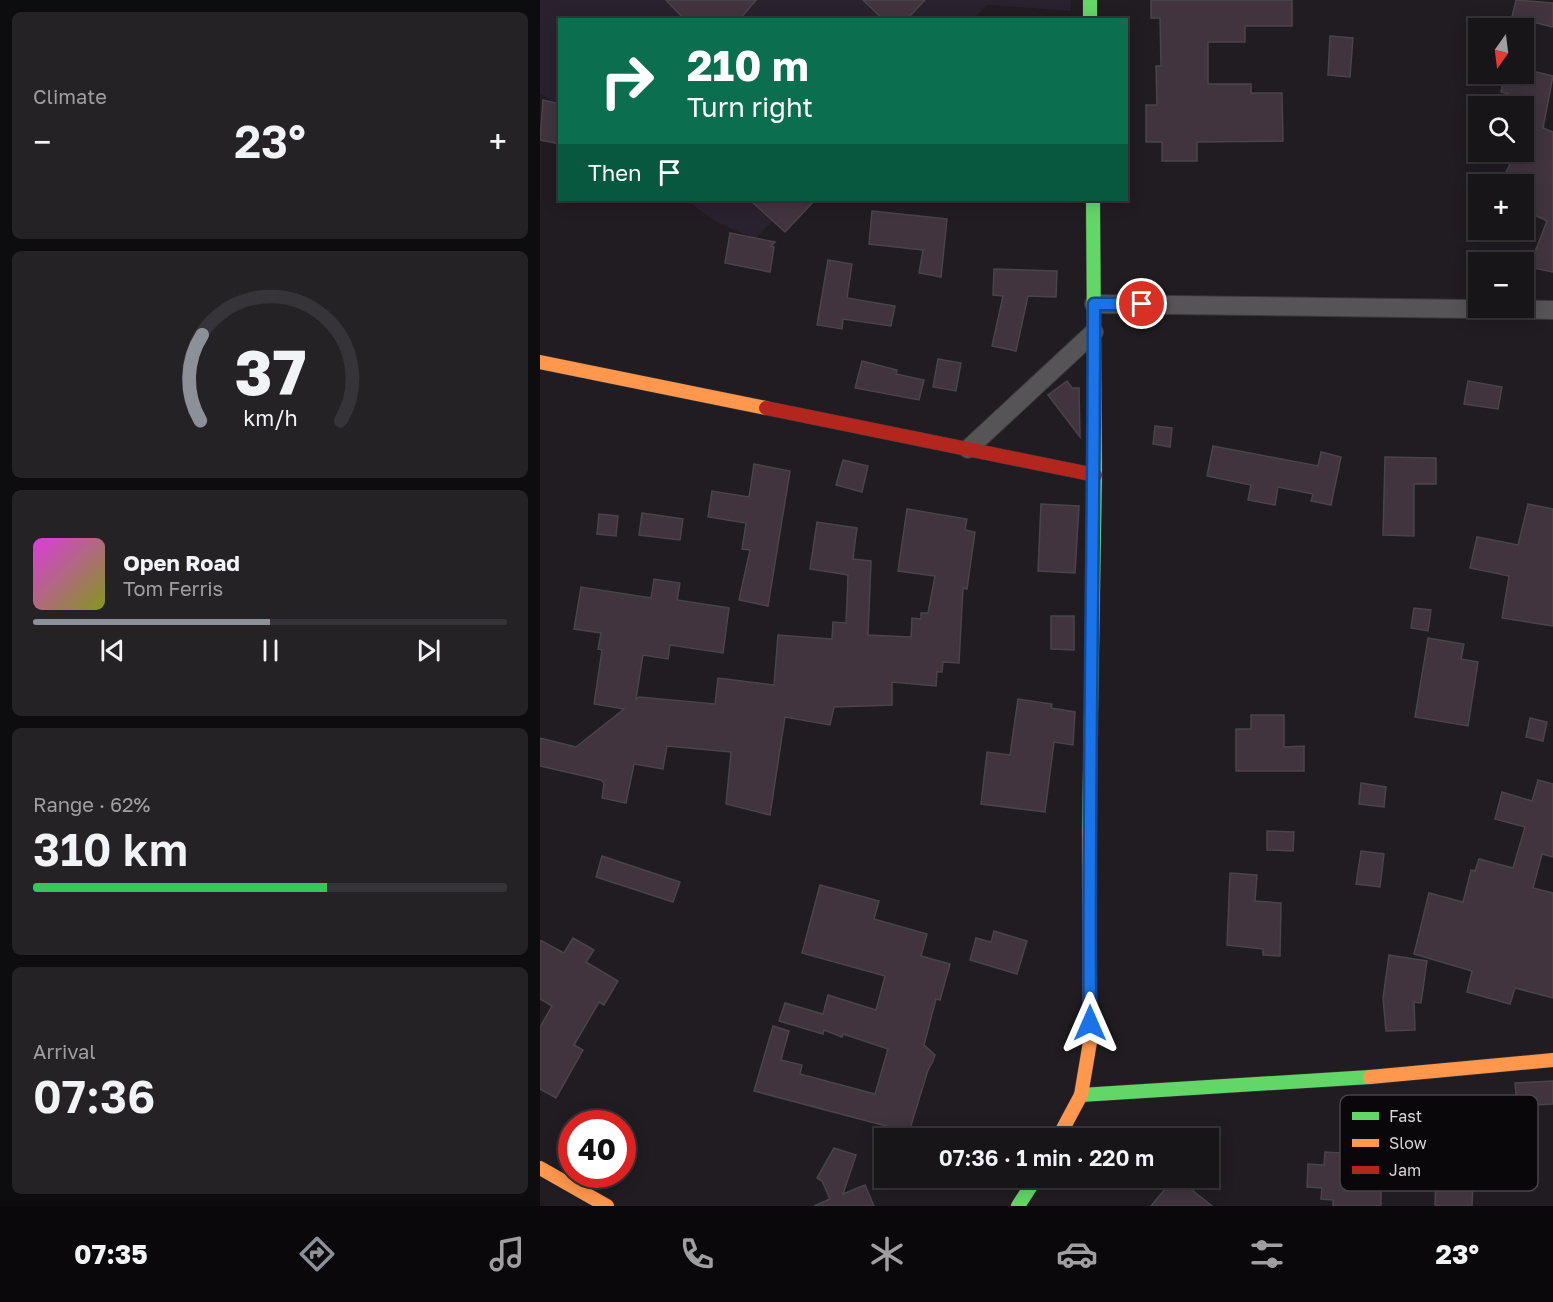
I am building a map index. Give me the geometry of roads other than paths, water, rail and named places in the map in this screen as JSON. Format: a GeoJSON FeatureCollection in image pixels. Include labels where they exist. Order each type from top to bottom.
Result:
{"type":"FeatureCollection","features":[{"type":"Feature","properties":{"kind":"street"},"geometry":{"type":"LineString","coordinates":[[1089,0],[1090,18]]}},
{"type":"Feature","properties":{"kind":"street"},"geometry":{"type":"LineString","coordinates":[[1063,1128],[1081,1095],[1090,1042],[1089,781],[1095,475],[1093,201]]}},
{"type":"Feature","properties":{"kind":"street"},"geometry":{"type":"LineString","coordinates":[[1094,304],[1553,310]]}},
{"type":"Feature","properties":{"kind":"street"},"geometry":{"type":"LineString","coordinates":[[968,448],[1094,332]]}},
{"type":"Feature","properties":{"kind":"street"},"geometry":{"type":"LineString","coordinates":[[540,362],[1095,475]]}},
{"type":"Feature","properties":{"kind":"street"},"geometry":{"type":"LineString","coordinates":[[1081,1095],[1314,1082],[1553,1060]]}},
{"type":"Feature","properties":{"kind":"street"},"geometry":{"type":"LineString","coordinates":[[540,1168],[607,1206]]}},
{"type":"Feature","properties":{"kind":"street"},"geometry":{"type":"LineString","coordinates":[[1018,1206],[1030,1188]]}}]}
